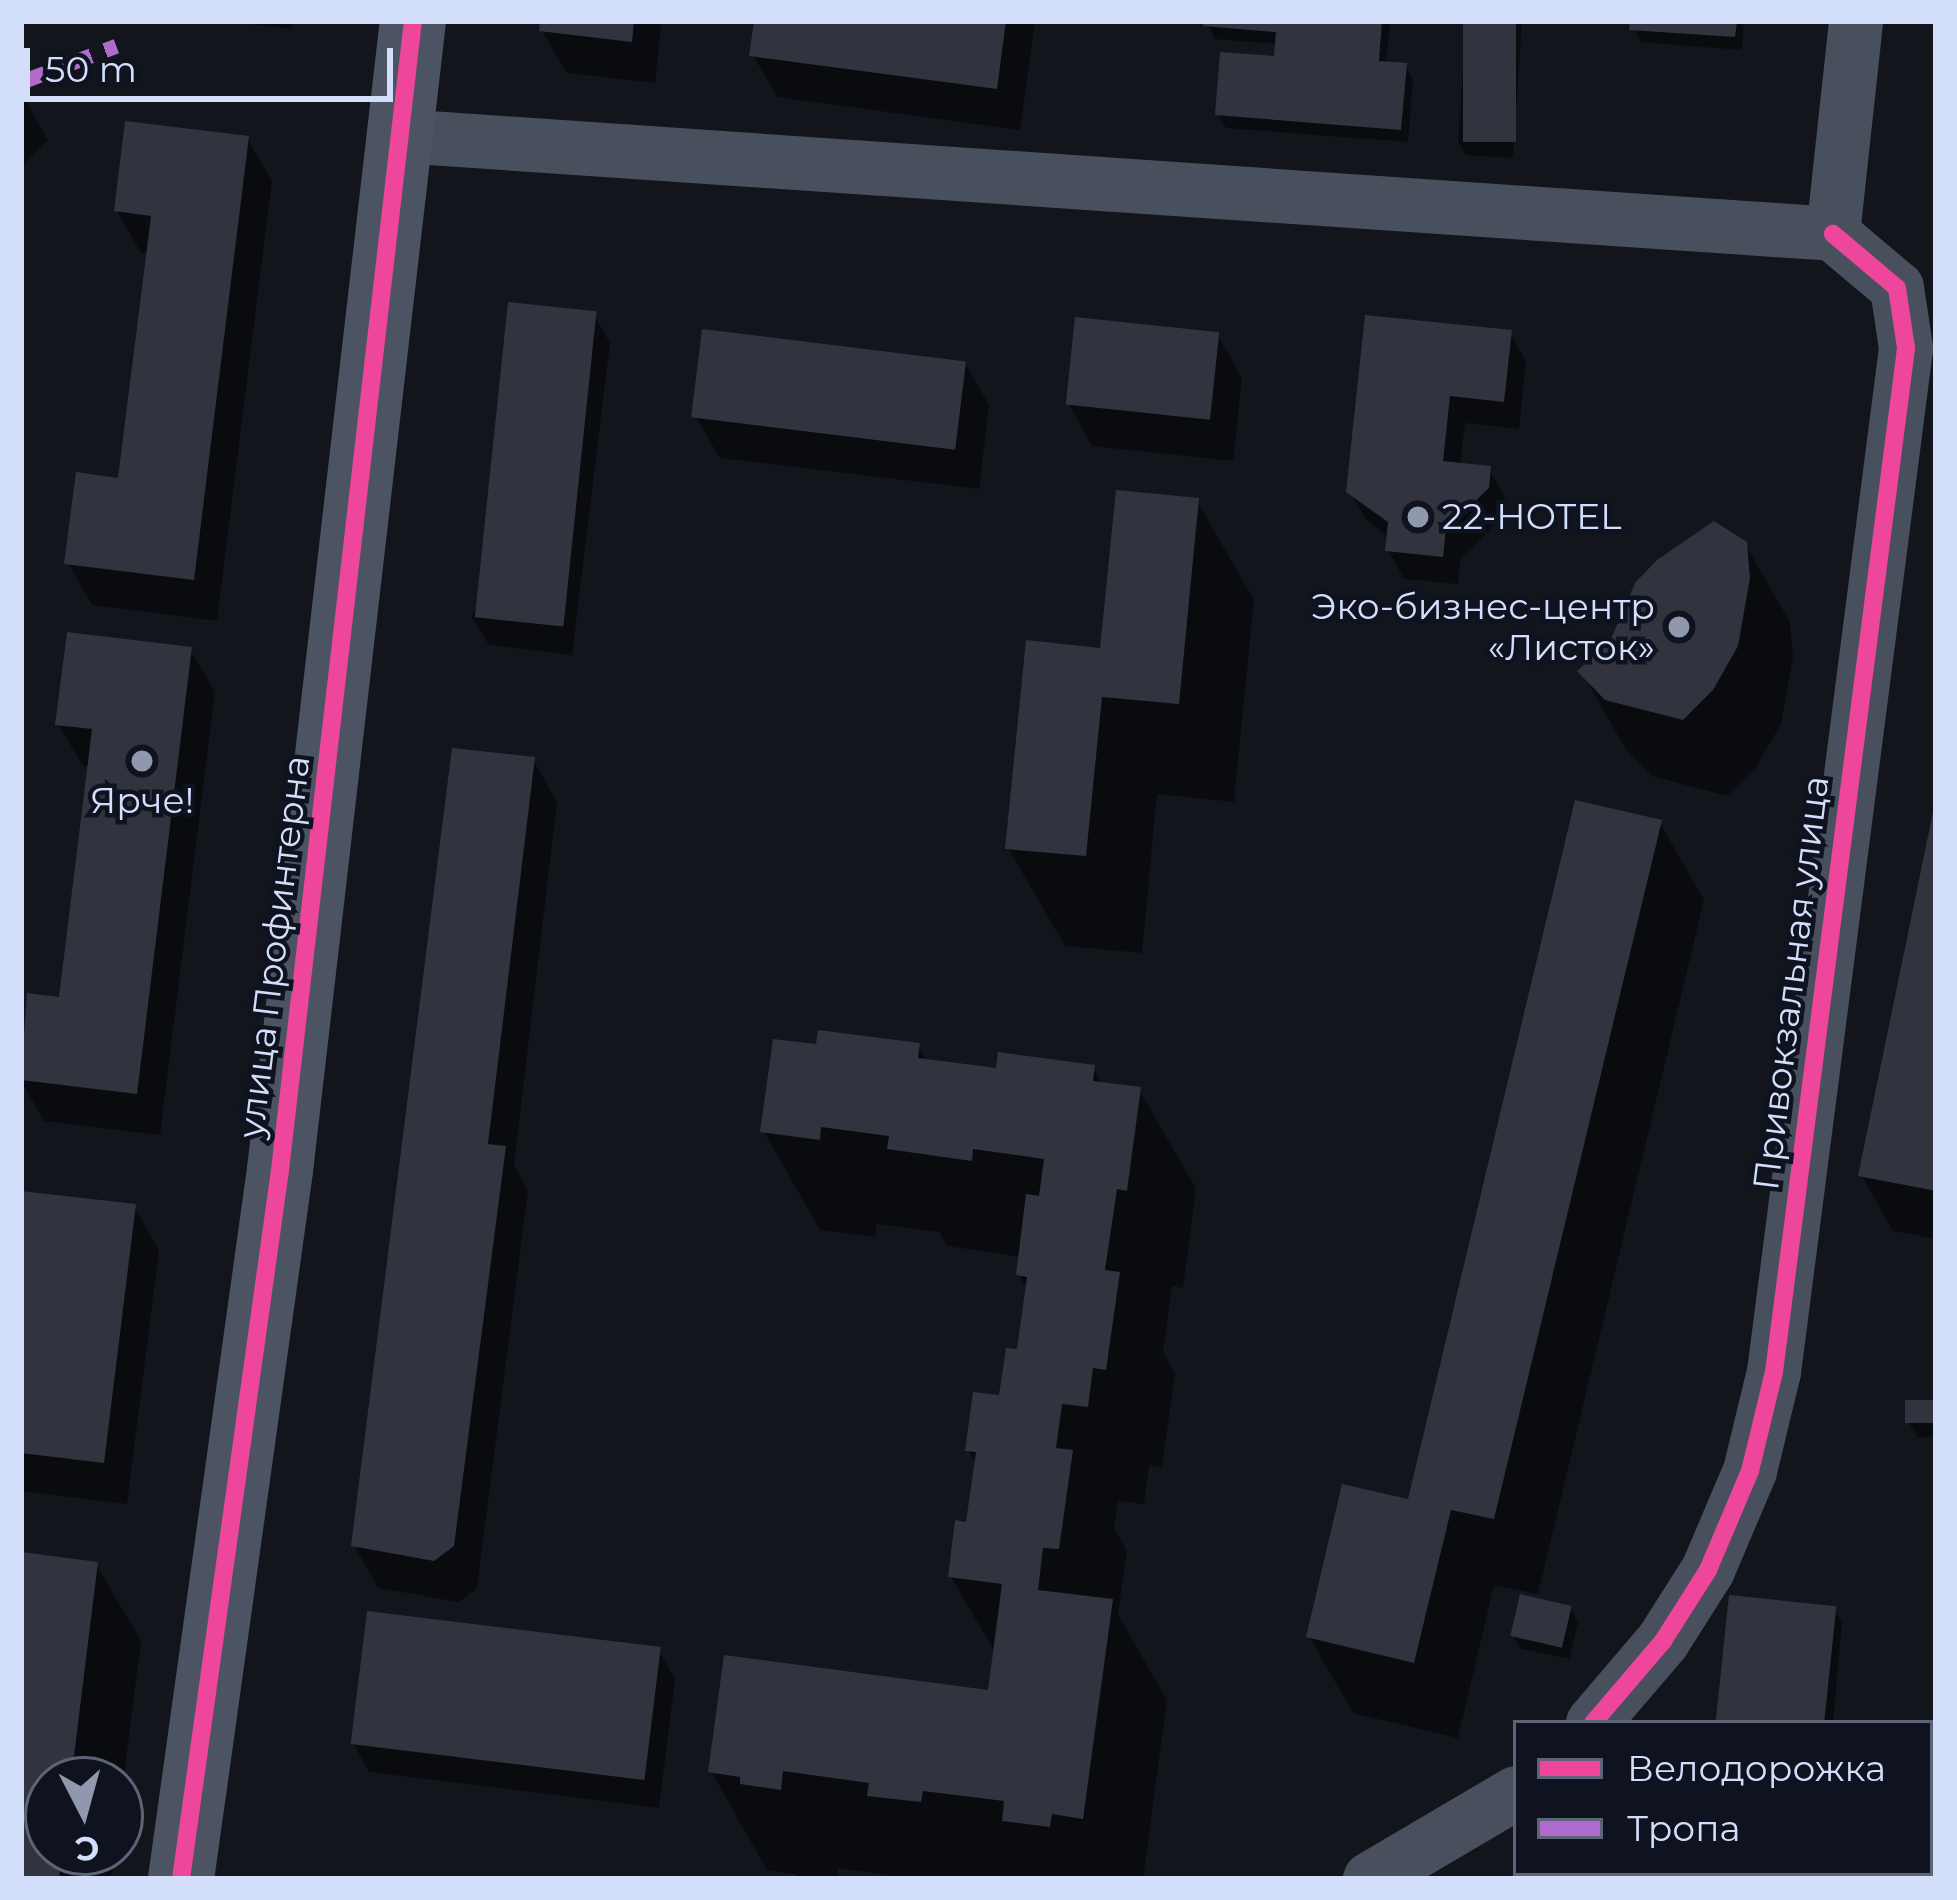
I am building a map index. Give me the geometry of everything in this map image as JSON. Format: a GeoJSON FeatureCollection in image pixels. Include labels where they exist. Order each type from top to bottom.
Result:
{"type":"FeatureCollection","features":[{"type":"Feature","properties":{"kind":"street","name":"улица Профинтерна"},"geometry":{"type":"LineString","coordinates":[[181,1879],[280,1170],[413,21]]}},
{"type":"Feature","properties":{"kind":"street"},"geometry":{"type":"LineString","coordinates":[[400,136],[1833,234],[1856,21]]}},
{"type":"Feature","properties":{"kind":"street","name":"Привокзальная улица"},"geometry":{"type":"LineString","coordinates":[[1596,1720],[1664,1641],[1708,1570],[1750,1471],[1774,1372],[1906,348],[1897,288],[1833,234]]}},
{"type":"Feature","properties":{"kind":"street"},"geometry":{"type":"LineString","coordinates":[[1370,1879],[1513,1795]]}},
{"type":"Feature","properties":{"kind":"building"},"geometry":{"type":"Polygon","coordinates":[[[540,21],[634,21],[632,42],[539,31],[540,21]]]}},
{"type":"Feature","properties":{"kind":"building"},"geometry":{"type":"Polygon","coordinates":[[[754,21],[1006,21],[997,89],[749,56],[754,21]]]}},
{"type":"Feature","properties":{"kind":"building"},"geometry":{"type":"Polygon","coordinates":[[[1204,21],[1382,21],[1379,61],[1407,63],[1401,130],[1215,115],[1220,52],[1274,56],[1276,32],[1203,26],[1204,21]]]}},
{"type":"Feature","properties":{"kind":"building"},"geometry":{"type":"Polygon","coordinates":[[[1463,21],[1516,21],[1516,142],[1463,142],[1463,21]]]}},
{"type":"Feature","properties":{"kind":"building"},"geometry":{"type":"Polygon","coordinates":[[[1630,21],[1737,21],[1735,37],[1629,30],[1630,21]]]}},
{"type":"Feature","properties":{"kind":"building"},"geometry":{"type":"Polygon","coordinates":[[[125,121],[249,136],[194,580],[64,564],[76,472],[118,478],[151,216],[114,211],[125,121]]]}},
{"type":"Feature","properties":{"kind":"building"},"geometry":{"type":"Polygon","coordinates":[[[508,302],[597,311],[563,627],[475,617],[508,302]]]}},
{"type":"Feature","properties":{"kind":"building"},"geometry":{"type":"Polygon","coordinates":[[[1365,315],[1512,330],[1504,402],[1450,396],[1443,461],[1491,466],[1489,488],[1446,529],[1443,557],[1385,551],[1388,522],[1346,492],[1365,315]]]}},
{"type":"Feature","properties":{"kind":"building"},"geometry":{"type":"Polygon","coordinates":[[[1075,317],[1219,332],[1210,420],[1066,405],[1075,317]]]}},
{"type":"Feature","properties":{"kind":"building"},"geometry":{"type":"Polygon","coordinates":[[[702,329],[966,361],[955,450],[691,417],[702,329]]]}},
{"type":"Feature","properties":{"kind":"building"},"geometry":{"type":"Polygon","coordinates":[[[1116,490],[1199,498],[1179,704],[1102,697],[1086,856],[1005,849],[1026,640],[1100,648],[1116,490]]]}},
{"type":"Feature","properties":{"kind":"building","name":"Эко-бизнес-центр «Листок»"},"geometry":{"type":"Polygon","coordinates":[[[1714,521],[1747,542],[1750,578],[1738,646],[1713,690],[1683,720],[1605,700],[1577,671],[1611,639],[1635,583],[1657,560],[1714,521]]]}},
{"type":"Feature","properties":{"kind":"building"},"geometry":{"type":"Polygon","coordinates":[[[67,632],[192,647],[137,1094],[21,1080],[27,993],[59,997],[92,729],[55,725],[67,632]]]}},
{"type":"Feature","properties":{"kind":"building"},"geometry":{"type":"Polygon","coordinates":[[[452,748],[535,757],[488,1144],[506,1146],[454,1546],[434,1561],[351,1546],[452,748]]]}},
{"type":"Feature","properties":{"kind":"building"},"geometry":{"type":"Polygon","coordinates":[[[1575,800],[1662,820],[1494,1519],[1451,1510],[1414,1663],[1306,1637],[1342,1484],[1408,1499],[1575,800]]]}},
{"type":"Feature","properties":{"kind":"building"},"geometry":{"type":"Polygon","coordinates":[[[1936,808],[1936,1191],[1858,1176],[1936,808]]]}},
{"type":"Feature","properties":{"kind":"building"},"geometry":{"type":"Polygon","coordinates":[[[818,1030],[920,1043],[918,1058],[996,1068],[998,1052],[1095,1065],[1093,1081],[1141,1087],[1127,1191],[1117,1189],[1105,1270],[1120,1272],[1106,1370],[1093,1368],[1088,1407],[1062,1404],[1056,1448],[1073,1450],[1059,1549],[1043,1548],[1038,1590],[1113,1599],[1083,1819],[1052,1814],[1050,1827],[1002,1821],[1004,1801],[923,1791],[921,1802],[867,1796],[869,1783],[783,1771],[781,1790],[740,1784],[740,1777],[708,1772],[724,1655],[988,1690],[1002,1584],[948,1577],[955,1520],[966,1522],[976,1452],[965,1451],[973,1392],[999,1395],[1006,1348],[1017,1349],[1027,1277],[1016,1275],[1026,1194],[1039,1196],[1044,1159],[973,1149],[972,1161],[887,1149],[889,1136],[821,1127],[820,1140],[760,1132],[773,1039],[816,1044],[818,1030]]]}},
{"type":"Feature","properties":{"kind":"building"},"geometry":{"type":"Polygon","coordinates":[[[21,1191],[136,1204],[104,1463],[21,1453],[21,1191]]]}},
{"type":"Feature","properties":{"kind":"building"},"geometry":{"type":"Polygon","coordinates":[[[1905,1400],[1936,1400],[1936,1423],[1905,1423],[1905,1400]]]}},
{"type":"Feature","properties":{"kind":"building"},"geometry":{"type":"Polygon","coordinates":[[[21,1552],[98,1562],[74,1756],[24,1756],[24,1876],[59,1879],[21,1879],[21,1552]]]}},
{"type":"Feature","properties":{"kind":"building"},"geometry":{"type":"Polygon","coordinates":[[[1520,1594],[1572,1606],[1562,1648],[1510,1636],[1520,1594]]]}},
{"type":"Feature","properties":{"kind":"building"},"geometry":{"type":"Polygon","coordinates":[[[1729,1595],[1836,1606],[1824,1720],[1716,1720],[1729,1595]]]}},
{"type":"Feature","properties":{"kind":"building"},"geometry":{"type":"Polygon","coordinates":[[[367,1611],[661,1647],[644,1780],[351,1744],[367,1611]]]}},
{"type":"Feature","properties":{"kind":"building"},"geometry":{"type":"Polygon","coordinates":[[[1705,1876],[1812,1876],[1812,1879],[1705,1876]]]}},
{"type":"Feature","properties":{"kind":"marked path"},"geometry":{"type":"LineString","coordinates":[[21,82],[116,46]]}},
{"type":"Feature","properties":{"kind":"cycle path"},"geometry":{"type":"LineString","coordinates":[[181,1879],[280,1170],[413,21]]}},
{"type":"Feature","properties":{"kind":"cycle path"},"geometry":{"type":"LineString","coordinates":[[1596,1720],[1663,1641],[1708,1570],[1750,1471],[1774,1372],[1906,348],[1897,288],[1833,234]]}},
{"type":"Feature","properties":{"kind":"place","name":"22-HOTEL"},"geometry":{"type":"Point","coordinates":[1418,517]}},
{"type":"Feature","properties":{"kind":"place","name":"Эко-бизнес-центр «Листок»"},"geometry":{"type":"Point","coordinates":[1679,627]}},
{"type":"Feature","properties":{"kind":"place","name":"Ярче!"},"geometry":{"type":"Point","coordinates":[142,761]}}]}
